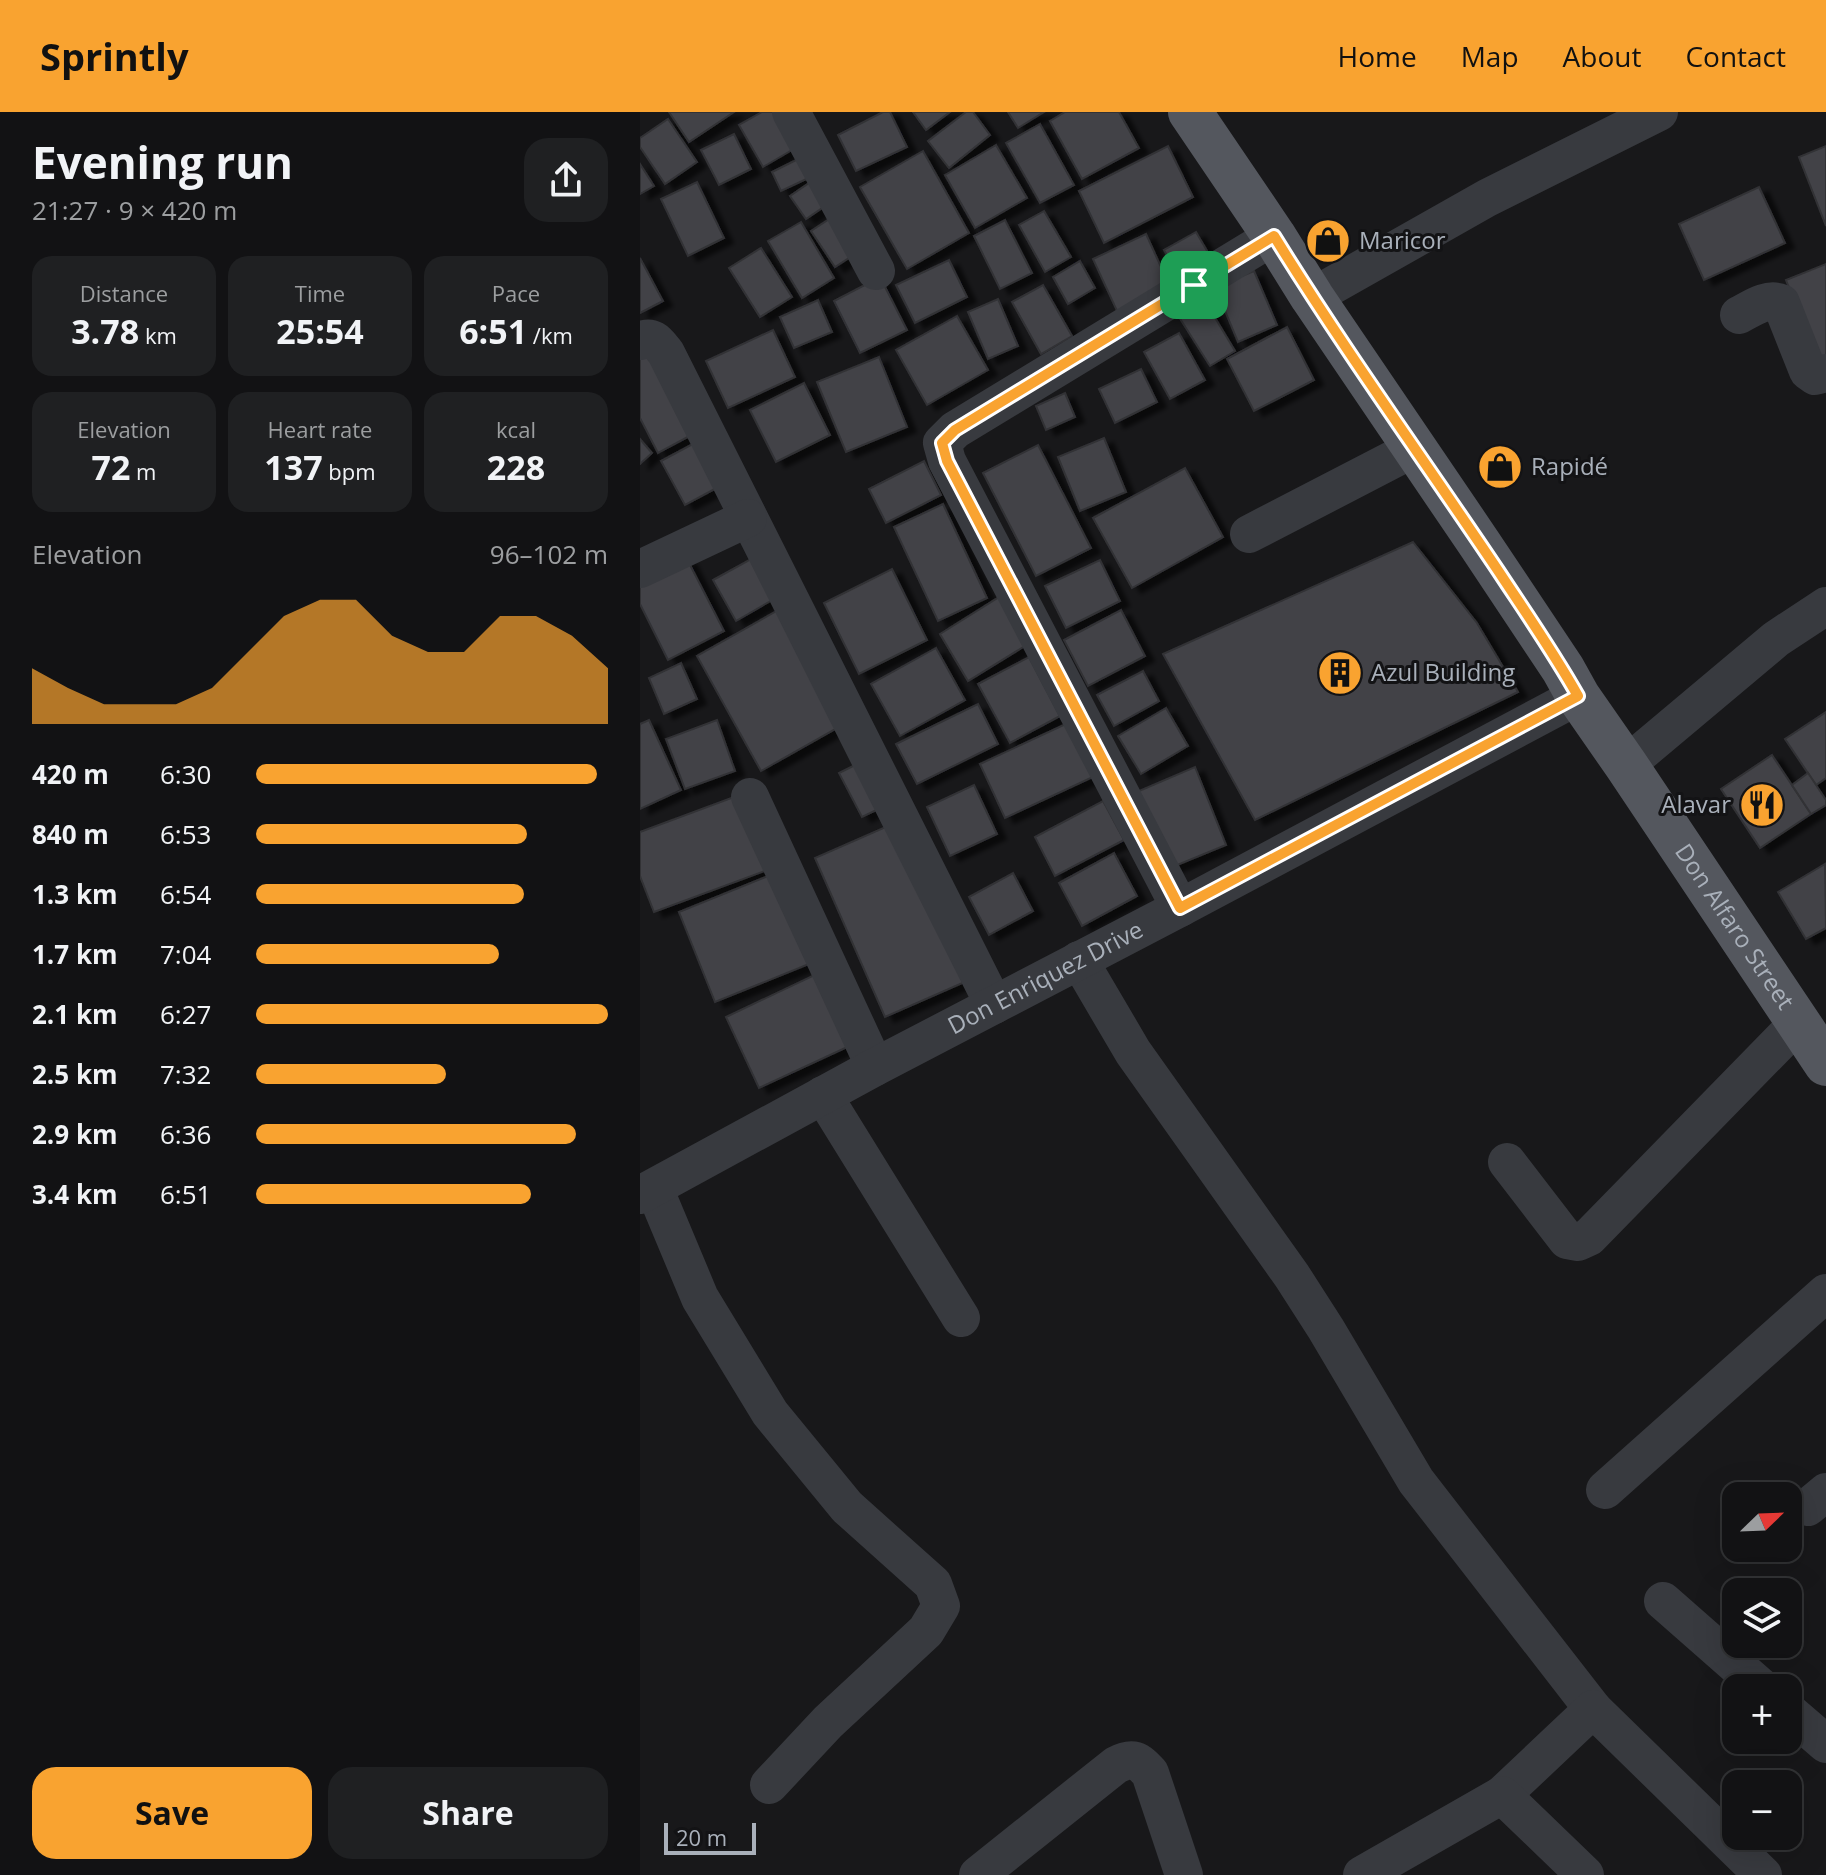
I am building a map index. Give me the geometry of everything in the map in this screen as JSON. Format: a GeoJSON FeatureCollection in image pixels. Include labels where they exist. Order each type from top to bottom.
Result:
{"type":"FeatureCollection","features":[{"type":"Feature","properties":{"kind":"main road","name":"Don Alfaro Street"},"geometry":{"type":"LineString","coordinates":[[1190,112],[1826,1064]]}},
{"type":"Feature","properties":{"kind":"street"},"geometry":{"type":"LineString","coordinates":[[791,112],[876,271]]}},
{"type":"Feature","properties":{"kind":"street"},"geometry":{"type":"LineString","coordinates":[[1312,297],[1487,198],[1606,123],[1659,112]]}},
{"type":"Feature","properties":{"kind":"street"},"geometry":{"type":"LineString","coordinates":[[1180,908],[947,461],[942,443],[955,430],[1274,236]]}},
{"type":"Feature","properties":{"kind":"street"},"geometry":{"type":"LineString","coordinates":[[1739,315],[1770,300],[1781,303],[1808,371],[1815,376],[1826,373]]}},
{"type":"Feature","properties":{"kind":"street"},"geometry":{"type":"LineString","coordinates":[[640,341],[647,337],[655,339],[666,353],[994,1005]]}},
{"type":"Feature","properties":{"kind":"street"},"geometry":{"type":"LineString","coordinates":[[1249,534],[1415,448]]}},
{"type":"Feature","properties":{"kind":"street"},"geometry":{"type":"LineString","coordinates":[[640,569],[748,518]]}},
{"type":"Feature","properties":{"kind":"street"},"geometry":{"type":"LineString","coordinates":[[1626,765],[1776,639],[1826,606]]}},
{"type":"Feature","properties":{"kind":"street","name":"Don Enriquez Drive"},"geometry":{"type":"LineString","coordinates":[[647,1191],[875,1067],[1578,696]]}},
{"type":"Feature","properties":{"kind":"street"},"geometry":{"type":"LineString","coordinates":[[750,797],[875,1067]]}},
{"type":"Feature","properties":{"kind":"street"},"geometry":{"type":"LineString","coordinates":[[1079,960],[1133,1052],[1292,1276],[1416,1481],[1593,1709],[1763,1875]]}},
{"type":"Feature","properties":{"kind":"street"},"geometry":{"type":"LineString","coordinates":[[1507,1162],[1567,1240],[1578,1242],[1589,1237],[1798,1023]]}},
{"type":"Feature","properties":{"kind":"street"},"geometry":{"type":"LineString","coordinates":[[823,1095],[961,1318]]}},
{"type":"Feature","properties":{"kind":"street"},"geometry":{"type":"LineString","coordinates":[[647,1191],[700,1298],[770,1413],[847,1507],[933,1584],[941,1606],[926,1631],[828,1722],[769,1785]]}},
{"type":"Feature","properties":{"kind":"street"},"geometry":{"type":"LineString","coordinates":[[1605,1490],[1826,1293]]}},
{"type":"Feature","properties":{"kind":"street"},"geometry":{"type":"LineString","coordinates":[[1663,1601],[1746,1674]]}},
{"type":"Feature","properties":{"kind":"street"},"geometry":{"type":"LineString","coordinates":[[1362,1875],[1502,1795],[1593,1709]]}},
{"type":"Feature","properties":{"kind":"street"},"geometry":{"type":"LineString","coordinates":[[1802,1723],[1826,1744]]}},
{"type":"Feature","properties":{"kind":"street"},"geometry":{"type":"LineString","coordinates":[[978,1875],[1127,1759],[1140,1762],[1150,1773],[1184,1875]]}},
{"type":"Feature","properties":{"kind":"street"},"geometry":{"type":"LineString","coordinates":[[1502,1795],[1585,1875]]}},
{"type":"Feature","properties":{"kind":"building"},"geometry":{"type":"Polygon","coordinates":[[[669,112],[734,112],[689,142],[669,112]]]}},
{"type":"Feature","properties":{"kind":"building"},"geometry":{"type":"Polygon","coordinates":[[[762,112],[786,112],[804,143],[763,167],[739,125],[762,112]]]}},
{"type":"Feature","properties":{"kind":"building"},"geometry":{"type":"Polygon","coordinates":[[[883,112],[890,112],[907,147],[856,171],[838,135],[883,112]]]}},
{"type":"Feature","properties":{"kind":"building"},"geometry":{"type":"Polygon","coordinates":[[[913,112],[950,112],[926,130],[913,112]]]}},
{"type":"Feature","properties":{"kind":"building"},"geometry":{"type":"Polygon","coordinates":[[[966,112],[973,112],[990,135],[949,168],[928,141],[966,112]]]}},
{"type":"Feature","properties":{"kind":"building"},"geometry":{"type":"Polygon","coordinates":[[[1008,112],[1044,112],[1018,128],[1008,112]]]}},
{"type":"Feature","properties":{"kind":"building"},"geometry":{"type":"Polygon","coordinates":[[[1065,112],[1119,112],[1139,148],[1082,179],[1050,121],[1065,112]]]}},
{"type":"Feature","properties":{"kind":"building"},"geometry":{"type":"Polygon","coordinates":[[[668,119],[697,162],[665,184],[640,147],[640,138],[668,119]]]}},
{"type":"Feature","properties":{"kind":"building"},"geometry":{"type":"Polygon","coordinates":[[[1040,124],[1074,185],[1040,203],[1006,143],[1040,124]]]}},
{"type":"Feature","properties":{"kind":"building"},"geometry":{"type":"Polygon","coordinates":[[[734,134],[751,169],[719,185],[701,150],[734,134]]]}},
{"type":"Feature","properties":{"kind":"building"},"geometry":{"type":"Polygon","coordinates":[[[996,145],[1027,198],[975,228],[945,175],[996,145]]]}},
{"type":"Feature","properties":{"kind":"building"},"geometry":{"type":"Polygon","coordinates":[[[1168,146],[1193,197],[1104,243],[1079,191],[1168,146]]]}},
{"type":"Feature","properties":{"kind":"building"},"geometry":{"type":"Polygon","coordinates":[[[1826,146],[1826,226],[1799,157],[1826,146]]]}},
{"type":"Feature","properties":{"kind":"building"},"geometry":{"type":"Polygon","coordinates":[[[923,151],[969,233],[907,269],[860,187],[923,151]]]}},
{"type":"Feature","properties":{"kind":"building"},"geometry":{"type":"Polygon","coordinates":[[[806,155],[815,175],[781,191],[772,172],[806,155]]]}},
{"type":"Feature","properties":{"kind":"building"},"geometry":{"type":"Polygon","coordinates":[[[640,164],[654,186],[640,194],[640,164]]]}},
{"type":"Feature","properties":{"kind":"building"},"geometry":{"type":"Polygon","coordinates":[[[812,181],[828,204],[806,219],[790,196],[812,181]]]}},
{"type":"Feature","properties":{"kind":"building"},"geometry":{"type":"Polygon","coordinates":[[[697,182],[724,238],[688,256],[661,199],[697,182]]]}},
{"type":"Feature","properties":{"kind":"building"},"geometry":{"type":"Polygon","coordinates":[[[1759,187],[1785,243],[1704,280],[1679,224],[1759,187]]]}},
{"type":"Feature","properties":{"kind":"building"},"geometry":{"type":"Polygon","coordinates":[[[1044,211],[1071,257],[1045,272],[1019,225],[1044,211]]]}},
{"type":"Feature","properties":{"kind":"building"},"geometry":{"type":"Polygon","coordinates":[[[837,214],[861,250],[835,267],[811,231],[837,214]]]}},
{"type":"Feature","properties":{"kind":"building"},"geometry":{"type":"Polygon","coordinates":[[[1005,220],[1032,273],[1000,289],[974,236],[1005,220]]]}},
{"type":"Feature","properties":{"kind":"building"},"geometry":{"type":"Polygon","coordinates":[[[801,222],[834,278],[802,298],[768,241],[801,222]]]}},
{"type":"Feature","properties":{"kind":"building"},"geometry":{"type":"Polygon","coordinates":[[[1196,232],[1213,261],[1180,280],[1164,250],[1196,232]]]}},
{"type":"Feature","properties":{"kind":"building"},"geometry":{"type":"Polygon","coordinates":[[[1146,234],[1171,289],[1118,313],[1093,259],[1146,234]]]}},
{"type":"Feature","properties":{"kind":"building"},"geometry":{"type":"Polygon","coordinates":[[[761,248],[792,297],[760,317],[729,268],[761,248]]]}},
{"type":"Feature","properties":{"kind":"building"},"geometry":{"type":"Polygon","coordinates":[[[640,258],[663,301],[640,313],[640,258]]]}},
{"type":"Feature","properties":{"kind":"building"},"geometry":{"type":"Polygon","coordinates":[[[949,260],[967,297],[915,323],[896,285],[949,260]]]}},
{"type":"Feature","properties":{"kind":"building"},"geometry":{"type":"Polygon","coordinates":[[[1080,261],[1095,288],[1068,304],[1053,277],[1080,261]]]}},
{"type":"Feature","properties":{"kind":"building"},"geometry":{"type":"Polygon","coordinates":[[[1826,264],[1826,360],[1819,363],[1786,280],[1826,264]]]}},
{"type":"Feature","properties":{"kind":"building"},"geometry":{"type":"Polygon","coordinates":[[[1254,271],[1277,325],[1238,342],[1215,287],[1254,271]]]}},
{"type":"Feature","properties":{"kind":"building"},"geometry":{"type":"Polygon","coordinates":[[[880,277],[907,330],[860,353],[834,301],[880,277]]]}},
{"type":"Feature","properties":{"kind":"building"},"geometry":{"type":"Polygon","coordinates":[[[1043,285],[1072,336],[1041,354],[1012,302],[1043,285]]]}},
{"type":"Feature","properties":{"kind":"building"},"geometry":{"type":"Polygon","coordinates":[[[998,299],[1018,346],[988,359],[968,312],[998,299]]]}},
{"type":"Feature","properties":{"kind":"building"},"geometry":{"type":"Polygon","coordinates":[[[818,300],[832,332],[794,348],[780,317],[818,300]]]}},
{"type":"Feature","properties":{"kind":"building"},"geometry":{"type":"Polygon","coordinates":[[[1205,301],[1235,351],[1210,366],[1179,317],[1205,301]]]}},
{"type":"Feature","properties":{"kind":"building"},"geometry":{"type":"Polygon","coordinates":[[[957,316],[988,370],[927,405],[896,350],[957,316]]]}},
{"type":"Feature","properties":{"kind":"building"},"geometry":{"type":"Polygon","coordinates":[[[1287,327],[1314,380],[1254,411],[1227,359],[1287,327]]]}},
{"type":"Feature","properties":{"kind":"building"},"geometry":{"type":"Polygon","coordinates":[[[773,330],[795,377],[728,408],[706,361],[773,330]]]}},
{"type":"Feature","properties":{"kind":"building"},"geometry":{"type":"Polygon","coordinates":[[[1179,333],[1205,380],[1170,399],[1144,352],[1179,333]]]}},
{"type":"Feature","properties":{"kind":"building"},"geometry":{"type":"Polygon","coordinates":[[[656,349],[699,431],[658,453],[640,418],[640,357],[656,349]]]}},
{"type":"Feature","properties":{"kind":"building"},"geometry":{"type":"Polygon","coordinates":[[[879,357],[907,427],[846,452],[817,382],[879,357]]]}},
{"type":"Feature","properties":{"kind":"building"},"geometry":{"type":"Polygon","coordinates":[[[1141,369],[1157,402],[1115,423],[1099,389],[1141,369]]]}},
{"type":"Feature","properties":{"kind":"building"},"geometry":{"type":"Polygon","coordinates":[[[804,383],[830,435],[776,462],[750,410],[804,383]]]}},
{"type":"Feature","properties":{"kind":"building"},"geometry":{"type":"Polygon","coordinates":[[[1065,393],[1075,417],[1046,430],[1036,406],[1065,393]]]}},
{"type":"Feature","properties":{"kind":"building"},"geometry":{"type":"Polygon","coordinates":[[[1104,438],[1126,492],[1080,511],[1058,457],[1104,438]]]}},
{"type":"Feature","properties":{"kind":"building"},"geometry":{"type":"Polygon","coordinates":[[[640,439],[652,453],[640,464],[640,439]]]}},
{"type":"Feature","properties":{"kind":"building"},"geometry":{"type":"Polygon","coordinates":[[[702,439],[726,483],[685,505],[661,461],[702,439]]]}},
{"type":"Feature","properties":{"kind":"building"},"geometry":{"type":"Polygon","coordinates":[[[1038,445],[1091,548],[1036,576],[983,473],[1038,445]]]}},
{"type":"Feature","properties":{"kind":"building"},"geometry":{"type":"Polygon","coordinates":[[[924,461],[941,495],[886,523],[869,489],[924,461]]]}},
{"type":"Feature","properties":{"kind":"building"},"geometry":{"type":"Polygon","coordinates":[[[1185,468],[1223,537],[1132,588],[1093,518],[1185,468]]]}},
{"type":"Feature","properties":{"kind":"building"},"geometry":{"type":"Polygon","coordinates":[[[943,504],[987,598],[938,621],[894,527],[943,504]]]}},
{"type":"Feature","properties":{"kind":"building","name":"Azul Building"},"geometry":{"type":"Polygon","coordinates":[[[1413,542],[1477,623],[1518,692],[1255,820],[1163,654],[1413,542]]]}},
{"type":"Feature","properties":{"kind":"building"},"geometry":{"type":"Polygon","coordinates":[[[687,559],[724,631],[668,660],[640,604],[640,582],[687,559]]]}},
{"type":"Feature","properties":{"kind":"building"},"geometry":{"type":"Polygon","coordinates":[[[751,559],[774,599],[736,621],[713,580],[751,559]]]}},
{"type":"Feature","properties":{"kind":"building"},"geometry":{"type":"Polygon","coordinates":[[[1100,560],[1120,601],[1066,628],[1045,586],[1100,560]]]}},
{"type":"Feature","properties":{"kind":"building"},"geometry":{"type":"Polygon","coordinates":[[[892,569],[927,640],[859,674],[824,603],[892,569]]]}},
{"type":"Feature","properties":{"kind":"building"},"geometry":{"type":"Polygon","coordinates":[[[1004,594],[1033,641],[968,681],[940,634],[1004,594]]]}},
{"type":"Feature","properties":{"kind":"building"},"geometry":{"type":"Polygon","coordinates":[[[780,609],[844,724],[761,771],[697,656],[780,609]]]}},
{"type":"Feature","properties":{"kind":"building"},"geometry":{"type":"Polygon","coordinates":[[[1121,610],[1145,656],[1088,686],[1064,640],[1121,610]]]}},
{"type":"Feature","properties":{"kind":"building"},"geometry":{"type":"Polygon","coordinates":[[[936,648],[965,700],[900,736],[871,684],[936,648]]]}},
{"type":"Feature","properties":{"kind":"building"},"geometry":{"type":"Polygon","coordinates":[[[1029,657],[1060,716],[1010,743],[978,684],[1029,657]]]}},
{"type":"Feature","properties":{"kind":"building"},"geometry":{"type":"Polygon","coordinates":[[[681,663],[697,699],[664,714],[649,678],[681,663]]]}},
{"type":"Feature","properties":{"kind":"building"},"geometry":{"type":"Polygon","coordinates":[[[1143,671],[1159,701],[1114,726],[1097,695],[1143,671]]]}},
{"type":"Feature","properties":{"kind":"building"},"geometry":{"type":"Polygon","coordinates":[[[978,704],[998,744],[917,784],[896,744],[978,704]]]}},
{"type":"Feature","properties":{"kind":"building"},"geometry":{"type":"Polygon","coordinates":[[[1166,708],[1188,746],[1141,774],[1118,736],[1166,708]]]}},
{"type":"Feature","properties":{"kind":"building"},"geometry":{"type":"Polygon","coordinates":[[[1826,712],[1826,778],[1816,785],[1785,739],[1826,712]]]}},
{"type":"Feature","properties":{"kind":"building"},"geometry":{"type":"Polygon","coordinates":[[[649,720],[681,790],[640,809],[640,724],[649,720]]]}},
{"type":"Feature","properties":{"kind":"building"},"geometry":{"type":"Polygon","coordinates":[[[717,720],[735,771],[685,789],[666,739],[717,720]]]}},
{"type":"Feature","properties":{"kind":"building"},"geometry":{"type":"Polygon","coordinates":[[[1070,722],[1095,776],[1005,818],[980,764],[1070,722]]]}},
{"type":"Feature","properties":{"kind":"building"},"geometry":{"type":"Polygon","coordinates":[[[1772,755],[1811,814],[1760,848],[1721,789],[1772,755]]]}},
{"type":"Feature","properties":{"kind":"building"},"geometry":{"type":"Polygon","coordinates":[[[869,758],[891,803],[862,817],[839,773],[869,758]]]}},
{"type":"Feature","properties":{"kind":"building"},"geometry":{"type":"Polygon","coordinates":[[[1195,767],[1226,845],[1170,868],[1139,791],[1195,767]]]}},
{"type":"Feature","properties":{"kind":"building"},"geometry":{"type":"Polygon","coordinates":[[[1808,773],[1826,800],[1826,805],[1811,814],[1792,785],[1808,773]]]}},
{"type":"Feature","properties":{"kind":"building"},"geometry":{"type":"Polygon","coordinates":[[[974,785],[997,834],[950,856],[927,807],[974,785]]]}},
{"type":"Feature","properties":{"kind":"building"},"geometry":{"type":"Polygon","coordinates":[[[742,794],[770,869],[654,912],[640,876],[640,832],[742,794]]]}},
{"type":"Feature","properties":{"kind":"building"},"geometry":{"type":"Polygon","coordinates":[[[1103,801],[1124,840],[1055,876],[1035,837],[1103,801]]]}},
{"type":"Feature","properties":{"kind":"building"},"geometry":{"type":"Polygon","coordinates":[[[897,822],[967,981],[885,1017],[815,858],[897,822]]]}},
{"type":"Feature","properties":{"kind":"building"},"geometry":{"type":"Polygon","coordinates":[[[1114,853],[1137,896],[1082,926],[1059,883],[1114,853]]]}},
{"type":"Feature","properties":{"kind":"building"},"geometry":{"type":"Polygon","coordinates":[[[1825,864],[1826,928],[1806,939],[1778,892],[1825,864]]]}},
{"type":"Feature","properties":{"kind":"building"},"geometry":{"type":"Polygon","coordinates":[[[778,872],[814,962],[715,1002],[679,912],[778,872]]]}},
{"type":"Feature","properties":{"kind":"building"},"geometry":{"type":"Polygon","coordinates":[[[1013,873],[1033,911],[989,935],[969,897],[1013,873]]]}},
{"type":"Feature","properties":{"kind":"building"},"geometry":{"type":"Polygon","coordinates":[[[823,971],[856,1043],[759,1088],[726,1017],[823,971]]]}},
{"type":"Feature","properties":{"kind":"place","name":"Maricor"},"geometry":{"type":"Point","coordinates":[1328,241]}},
{"type":"Feature","properties":{"kind":"place","name":"Rapidé"},"geometry":{"type":"Point","coordinates":[1500,467]}},
{"type":"Feature","properties":{"kind":"place","name":"Azul Building"},"geometry":{"type":"Point","coordinates":[1340,673]}},
{"type":"Feature","properties":{"kind":"place","name":"Alavar"},"geometry":{"type":"Point","coordinates":[1762,805]}},
{"type":"Feature","properties":{"kind":"route"},"geometry":{"type":"LineString","coordinates":[[1274,236],[1578,696],[1180,908],[947,461],[942,443],[955,430],[1194,285],[1274,236]]}}]}
